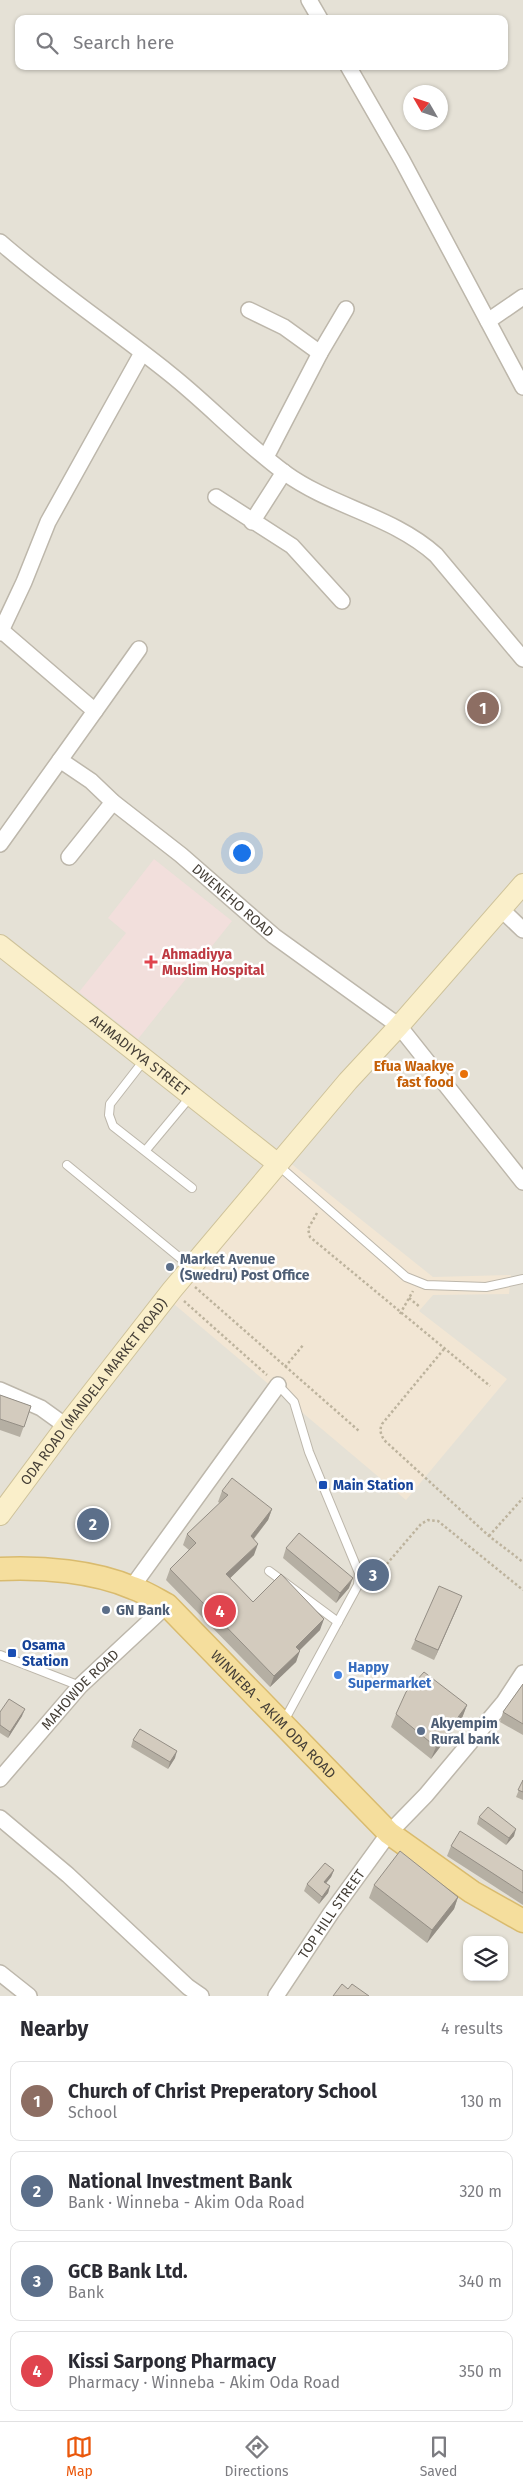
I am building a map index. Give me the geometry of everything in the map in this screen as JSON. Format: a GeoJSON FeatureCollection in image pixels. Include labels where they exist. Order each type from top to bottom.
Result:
{"type":"FeatureCollection","features":[{"type":"Feature","properties":{"kind":"main road","name":"WINNEBA - AKIM ODA ROAD"},"geometry":{"type":"LineString","coordinates":[[0,1569],[61,1572],[98,1578],[132,1587],[167,1605],[283,1722],[389,1834],[472,1892],[523,1921]]}},
{"type":"Feature","properties":{"kind":"street"},"geometry":{"type":"LineString","coordinates":[[309,0],[318,15]]}},
{"type":"Feature","properties":{"kind":"street"},"geometry":{"type":"LineString","coordinates":[[350,70],[402,160],[523,387]]}},
{"type":"Feature","properties":{"kind":"street"},"geometry":{"type":"LineString","coordinates":[[0,242],[170,374],[284,472],[312,491],[395,527],[422,542],[436,555],[523,659]]}},
{"type":"Feature","properties":{"kind":"street"},"geometry":{"type":"LineString","coordinates":[[488,321],[523,297]]}},
{"type":"Feature","properties":{"kind":"street"},"geometry":{"type":"LineString","coordinates":[[266,457],[320,353],[346,309]]}},
{"type":"Feature","properties":{"kind":"street"},"geometry":{"type":"LineString","coordinates":[[249,310],[284,327],[320,353]]}},
{"type":"Feature","properties":{"kind":"street"},"geometry":{"type":"LineString","coordinates":[[95,711],[1,632],[48,522],[142,353]]}},
{"type":"Feature","properties":{"kind":"street"},"geometry":{"type":"LineString","coordinates":[[252,522],[284,472]]}},
{"type":"Feature","properties":{"kind":"street"},"geometry":{"type":"LineString","coordinates":[[216,497],[252,522],[292,546],[342,601]]}},
{"type":"Feature","properties":{"kind":"street"},"geometry":{"type":"LineString","coordinates":[[0,844],[139,649]]}},
{"type":"Feature","properties":{"kind":"street","name":"DWENEHO ROAD"},"geometry":{"type":"LineString","coordinates":[[60,760],[91,781],[113,802],[181,854],[274,936],[400,1026],[523,1182]]}},
{"type":"Feature","properties":{"kind":"street"},"geometry":{"type":"LineString","coordinates":[[69,857],[113,802]]}},
{"type":"Feature","properties":{"kind":"street","name":"ODA ROAD (MANDELA MARKET ROAD)"},"geometry":{"type":"LineString","coordinates":[[0,1515],[66,1426],[183,1279],[278,1164],[348,1081],[400,1026],[523,884]]}},
{"type":"Feature","properties":{"kind":"street"},"geometry":{"type":"LineString","coordinates":[[502,910],[523,930]]}},
{"type":"Feature","properties":{"kind":"street","name":"AHMADIYYA STREET"},"geometry":{"type":"LineString","coordinates":[[0,946],[278,1164]]}},
{"type":"Feature","properties":{"kind":"street"},"geometry":{"type":"LineString","coordinates":[[132,1587],[278,1385]]}},
{"type":"Feature","properties":{"kind":"street"},"geometry":{"type":"LineString","coordinates":[[0,1390],[41,1408],[66,1426]]}},
{"type":"Feature","properties":{"kind":"street","name":"MAHOWDE ROAD"},"geometry":{"type":"LineString","coordinates":[[0,1779],[80,1686],[167,1605]]}},
{"type":"Feature","properties":{"kind":"street","name":"TOP HILL STREET"},"geometry":{"type":"LineString","coordinates":[[276,1996],[331,1913],[389,1834],[426,1795],[498,1709],[523,1673]]}},
{"type":"Feature","properties":{"kind":"street"},"geometry":{"type":"LineString","coordinates":[[0,1818],[68,1875],[200,1996]]}},
{"type":"Feature","properties":{"kind":"street"},"geometry":{"type":"LineString","coordinates":[[0,1973],[29,1996]]}},
{"type":"Feature","properties":{"kind":"lane"},"geometry":{"type":"LineString","coordinates":[[145,1059],[110,1104],[108,1115],[113,1126],[192,1188]]}},
{"type":"Feature","properties":{"kind":"lane"},"geometry":{"type":"LineString","coordinates":[[146,1150],[191,1096]]}},
{"type":"Feature","properties":{"kind":"lane"},"geometry":{"type":"LineString","coordinates":[[278,1164],[406,1277],[426,1284],[486,1287],[523,1279]]}},
{"type":"Feature","properties":{"kind":"lane"},"geometry":{"type":"LineString","coordinates":[[67,1166],[183,1279]]}},
{"type":"Feature","properties":{"kind":"lane"},"geometry":{"type":"LineString","coordinates":[[278,1385],[294,1402],[309,1452],[359,1573],[358,1585],[283,1722]]}},
{"type":"Feature","properties":{"kind":"lane"},"geometry":{"type":"LineString","coordinates":[[270,1571],[338,1622]]}},
{"type":"Feature","properties":{"kind":"lane"},"geometry":{"type":"LineString","coordinates":[[0,1655],[80,1686]]}},
{"type":"Feature","properties":{"kind":"path"},"geometry":{"type":"LineString","coordinates":[[324,1204],[311,1220],[308,1229],[310,1237],[400,1314],[490,1386]]}},
{"type":"Feature","properties":{"kind":"path"},"geometry":{"type":"LineString","coordinates":[[183,1279],[359,1431]]}},
{"type":"Feature","properties":{"kind":"path"},"geometry":{"type":"LineString","coordinates":[[183,1279],[278,1385]]}},
{"type":"Feature","properties":{"kind":"path"},"geometry":{"type":"LineString","coordinates":[[400,1314],[418,1282]]}},
{"type":"Feature","properties":{"kind":"path"},"geometry":{"type":"LineString","coordinates":[[409,1298],[420,1307]]}},
{"type":"Feature","properties":{"kind":"path"},"geometry":{"type":"LineString","coordinates":[[285,1367],[304,1344]]}},
{"type":"Feature","properties":{"kind":"path"},"geometry":{"type":"LineString","coordinates":[[444,1350],[380,1430],[384,1440],[489,1536],[523,1562]]}},
{"type":"Feature","properties":{"kind":"path"},"geometry":{"type":"LineString","coordinates":[[489,1536],[523,1498]]}},
{"type":"Feature","properties":{"kind":"path"},"geometry":{"type":"LineString","coordinates":[[358,1585],[374,1579],[421,1524],[428,1520],[438,1521],[523,1590]]}},
{"type":"Feature","properties":{"kind":"shaded area"},"geometry":{"type":"Polygon","coordinates":[[[0,0],[523,0],[523,1996],[0,1996],[0,0]]]}},
{"type":"Feature","properties":{"kind":"shaded area","name":"Ahmadiyya Muslim Hospital"},"geometry":{"type":"Polygon","coordinates":[[[154,859],[232,921],[138,1039],[79,992],[126,933],[108,918],[154,859]]]}},
{"type":"Feature","properties":{"kind":"shaded area"},"geometry":{"type":"Polygon","coordinates":[[[279,1154],[433,1277],[511,1275],[509,1294],[433,1295],[419,1311],[507,1379],[406,1500],[162,1294],[279,1154]]]}},
{"type":"Feature","properties":{"kind":"building"},"geometry":{"type":"Polygon","coordinates":[[[0,1395],[31,1406],[24,1427],[0,1419],[0,1395]]]}},
{"type":"Feature","properties":{"kind":"building"},"geometry":{"type":"Polygon","coordinates":[[[232,1478],[272,1509],[251,1536],[258,1544],[226,1574],[253,1602],[281,1574],[324,1619],[296,1647],[300,1651],[274,1676],[170,1569],[196,1543],[187,1534],[228,1495],[222,1491],[232,1478]]]}},
{"type":"Feature","properties":{"kind":"building"},"geometry":{"type":"Polygon","coordinates":[[[299,1533],[353,1578],[340,1593],[286,1548],[299,1533]]]}},
{"type":"Feature","properties":{"kind":"building"},"geometry":{"type":"Polygon","coordinates":[[[439,1586],[462,1596],[438,1650],[415,1640],[439,1586]]]}},
{"type":"Feature","properties":{"kind":"building"},"geometry":{"type":"Polygon","coordinates":[[[424,1672],[467,1705],[436,1747],[396,1714],[406,1692],[424,1672]]]}},
{"type":"Feature","properties":{"kind":"building"},"geometry":{"type":"Polygon","coordinates":[[[523,1684],[523,1724],[503,1712],[523,1684]]]}},
{"type":"Feature","properties":{"kind":"building"},"geometry":{"type":"Polygon","coordinates":[[[9,1699],[25,1709],[10,1732],[0,1725],[0,1712],[9,1699]]]}},
{"type":"Feature","properties":{"kind":"building"},"geometry":{"type":"Polygon","coordinates":[[[140,1729],[177,1751],[170,1762],[133,1740],[140,1729]]]}},
{"type":"Feature","properties":{"kind":"building"},"geometry":{"type":"Polygon","coordinates":[[[523,1780],[523,1792],[518,1790],[523,1780]]]}},
{"type":"Feature","properties":{"kind":"building"},"geometry":{"type":"Polygon","coordinates":[[[488,1807],[516,1829],[509,1838],[479,1817],[488,1807]]]}},
{"type":"Feature","properties":{"kind":"building"},"geometry":{"type":"Polygon","coordinates":[[[460,1831],[523,1871],[523,1893],[451,1846],[460,1831]]]}},
{"type":"Feature","properties":{"kind":"building"},"geometry":{"type":"Polygon","coordinates":[[[400,1851],[458,1897],[432,1930],[374,1885],[400,1851]]]}},
{"type":"Feature","properties":{"kind":"building"},"geometry":{"type":"Polygon","coordinates":[[[325,1863],[334,1870],[324,1882],[330,1886],[322,1897],[307,1884],[325,1863]]]}},
{"type":"Feature","properties":{"kind":"building"},"geometry":{"type":"Polygon","coordinates":[[[342,1984],[348,1989],[352,1984],[369,1996],[333,1996],[342,1984]]]}},
{"type":"Feature","properties":{"kind":"place","name":"Church of Christ Preperatory School"},"geometry":{"type":"Point","coordinates":[483,708]}},
{"type":"Feature","properties":{"kind":"place","name":"Ahmadiyya Muslim Hospital"},"geometry":{"type":"Point","coordinates":[151,962]}},
{"type":"Feature","properties":{"kind":"place","name":"Efua Waakye fast food"},"geometry":{"type":"Point","coordinates":[464,1074]}},
{"type":"Feature","properties":{"kind":"place","name":"Market Avenue (Swedru) Post Office"},"geometry":{"type":"Point","coordinates":[170,1267]}},
{"type":"Feature","properties":{"kind":"place","name":"Main Station"},"geometry":{"type":"Point","coordinates":[323,1485]}},
{"type":"Feature","properties":{"kind":"place","name":"National Investment Bank"},"geometry":{"type":"Point","coordinates":[93,1524]}},
{"type":"Feature","properties":{"kind":"place","name":"GCB Bank Ltd."},"geometry":{"type":"Point","coordinates":[373,1575]}},
{"type":"Feature","properties":{"kind":"place","name":"GN Bank"},"geometry":{"type":"Point","coordinates":[106,1610]}},
{"type":"Feature","properties":{"kind":"place","name":"Kissi Sarpong Pharmacy"},"geometry":{"type":"Point","coordinates":[220,1611]}},
{"type":"Feature","properties":{"kind":"place","name":"Osama Station"},"geometry":{"type":"Point","coordinates":[12,1653]}},
{"type":"Feature","properties":{"kind":"place","name":"Happy Supermarket"},"geometry":{"type":"Point","coordinates":[338,1675]}},
{"type":"Feature","properties":{"kind":"place","name":"Akyempim Rural bank"},"geometry":{"type":"Point","coordinates":[421,1731]}}]}
